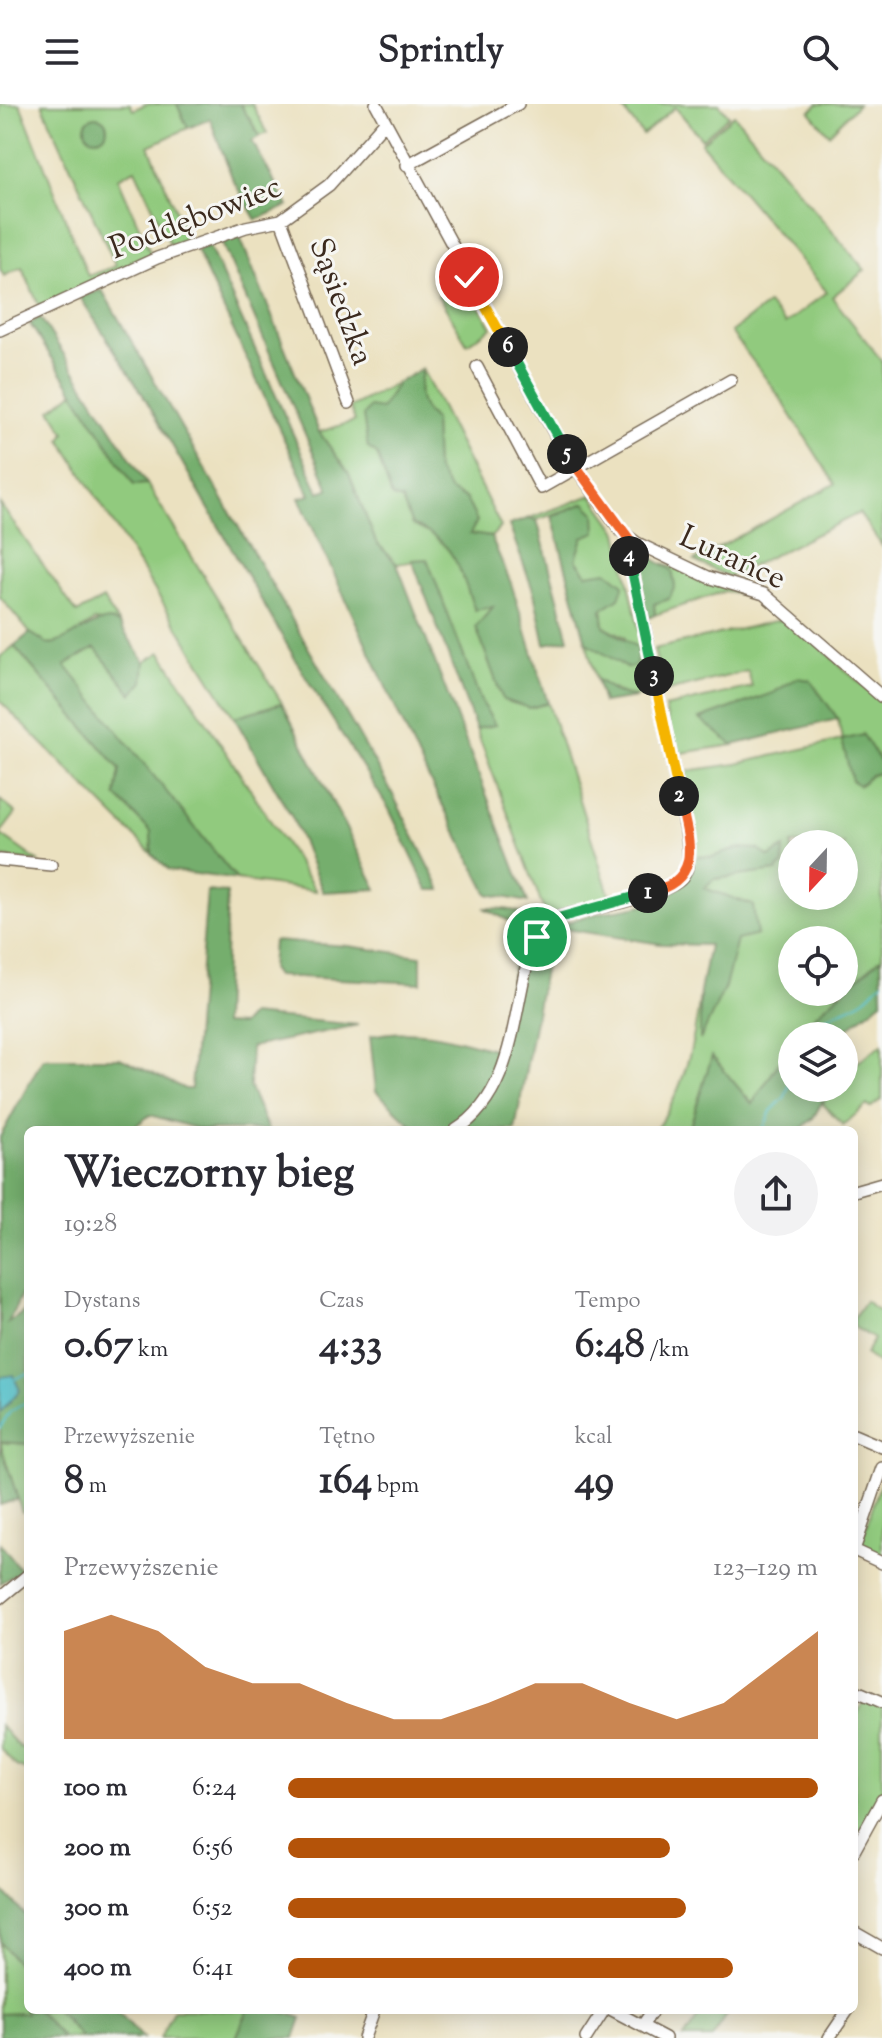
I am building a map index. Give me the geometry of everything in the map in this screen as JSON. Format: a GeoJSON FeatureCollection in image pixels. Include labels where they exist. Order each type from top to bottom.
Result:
{"type":"FeatureCollection","features":[{"type":"Feature","properties":{"kind":"street"},"geometry":{"type":"LineString","coordinates":[[376,104],[575,468],[629,539],[629,554],[686,830],[688,864],[682,878],[667,889],[551,920],[531,950],[506,1058],[495,1085],[482,1107],[461,1126]]}},
{"type":"Feature","properties":{"kind":"street"},"geometry":{"type":"LineString","coordinates":[[407,165],[518,104]]}},
{"type":"Feature","properties":{"kind":"street","name":"Poddębowiec"},"geometry":{"type":"LineString","coordinates":[[0,330],[157,258],[246,227],[281,220],[329,185],[385,122]]}},
{"type":"Feature","properties":{"kind":"street","name":"Sąsiedzka"},"geometry":{"type":"LineString","coordinates":[[281,220],[349,403]]}},
{"type":"Feature","properties":{"kind":"street"},"geometry":{"type":"LineString","coordinates":[[477,367],[541,488],[731,380]]}},
{"type":"Feature","properties":{"kind":"street","name":"Lurańce"},"geometry":{"type":"LineString","coordinates":[[629,539],[708,577],[764,594],[882,697]]}},
{"type":"Feature","properties":{"kind":"street"},"geometry":{"type":"LineString","coordinates":[[0,860],[51,865]]}},
{"type":"Feature","properties":{"kind":"street"},"geometry":{"type":"LineString","coordinates":[[858,1190],[882,1183]]}},
{"type":"Feature","properties":{"kind":"street"},"geometry":{"type":"LineString","coordinates":[[858,1437],[882,1447]]}},
{"type":"Feature","properties":{"kind":"street"},"geometry":{"type":"LineString","coordinates":[[858,1538],[882,1468]]}},
{"type":"Feature","properties":{"kind":"street"},"geometry":{"type":"LineString","coordinates":[[858,1552],[882,1563]]}},
{"type":"Feature","properties":{"kind":"street"},"geometry":{"type":"LineString","coordinates":[[0,1598],[24,1578]]}},
{"type":"Feature","properties":{"kind":"street"},"geometry":{"type":"LineString","coordinates":[[858,1692],[882,1702]]}},
{"type":"Feature","properties":{"kind":"street"},"geometry":{"type":"LineString","coordinates":[[858,1844],[882,1800]]}},
{"type":"Feature","properties":{"kind":"street"},"geometry":{"type":"LineString","coordinates":[[858,1934],[882,1948]]}},
{"type":"Feature","properties":{"kind":"street"},"geometry":{"type":"LineString","coordinates":[[364,2038],[373,2014]]}},
{"type":"Feature","properties":{"kind":"street"},"geometry":{"type":"LineString","coordinates":[[586,2038],[601,2014]]}},
{"type":"Feature","properties":{"kind":"street"},"geometry":{"type":"LineString","coordinates":[[620,2014],[665,2038]]}},
{"type":"Feature","properties":{"kind":"street"},"geometry":{"type":"LineString","coordinates":[[642,2026],[650,2014]]}},
{"type":"Feature","properties":{"kind":"street"},"geometry":{"type":"LineString","coordinates":[[829,2038],[845,2014]]}},
{"type":"Feature","properties":{"kind":"green space"},"geometry":{"type":"Polygon","coordinates":[[[0,104],[20,104],[88,276],[116,266],[42,104],[130,104],[133,110],[146,104],[177,104],[188,128],[149,146],[189,242],[170,245],[135,169],[118,178],[151,254],[40,308],[22,267],[4,276],[0,269],[0,104]]]}},
{"type":"Feature","properties":{"kind":"green space"},"geometry":{"type":"Polygon","coordinates":[[[177,104],[240,104],[260,136],[252,141],[288,206],[256,220],[233,180],[210,119],[188,128],[177,104]]]}},
{"type":"Feature","properties":{"kind":"green space"},"geometry":{"type":"Polygon","coordinates":[[[240,104],[252,104],[267,133],[260,136],[240,104]]]}},
{"type":"Feature","properties":{"kind":"green space"},"geometry":{"type":"Polygon","coordinates":[[[619,104],[719,104],[729,116],[702,139],[675,107],[643,135],[619,104]]]}},
{"type":"Feature","properties":{"kind":"green space"},"geometry":{"type":"Polygon","coordinates":[[[817,104],[858,104],[829,134],[810,112],[817,104]]]}},
{"type":"Feature","properties":{"kind":"green space"},"geometry":{"type":"Polygon","coordinates":[[[734,115],[865,270],[832,297],[882,361],[882,546],[859,513],[729,577],[694,561],[835,484],[779,396],[731,332],[768,304],[785,324],[827,292],[701,143],[734,115]]]}},
{"type":"Feature","properties":{"kind":"green space"},"geometry":{"type":"Polygon","coordinates":[[[96,117],[104,120],[107,128],[104,136],[96,139],[88,136],[85,128],[88,120],[96,117]]]}},
{"type":"Feature","properties":{"kind":"green space"},"geometry":{"type":"Polygon","coordinates":[[[239,235],[319,432],[349,474],[376,542],[397,564],[528,902],[488,894],[419,759],[299,498],[310,495],[196,250],[209,246],[319,492],[329,489],[221,241],[239,235]]]}},
{"type":"Feature","properties":{"kind":"green space"},"geometry":{"type":"Polygon","coordinates":[[[463,281],[492,327],[467,344],[438,295],[463,281]]]}},
{"type":"Feature","properties":{"kind":"green space"},"geometry":{"type":"Polygon","coordinates":[[[102,290],[392,793],[441,890],[428,890],[389,809],[305,676],[142,393],[80,297],[102,290]]]}},
{"type":"Feature","properties":{"kind":"green space"},"geometry":{"type":"Polygon","coordinates":[[[40,317],[147,484],[134,485],[30,324],[40,317]]]}},
{"type":"Feature","properties":{"kind":"green space"},"geometry":{"type":"Polygon","coordinates":[[[422,369],[501,527],[491,537],[469,534],[477,521],[466,499],[450,491],[436,469],[434,420],[424,409],[420,397],[422,369]]]}},
{"type":"Feature","properties":{"kind":"green space"},"geometry":{"type":"Polygon","coordinates":[[[422,369],[420,397],[434,420],[436,469],[450,491],[466,499],[477,521],[470,534],[491,537],[511,583],[548,703],[530,708],[503,700],[476,627],[493,607],[475,610],[454,559],[439,540],[412,525],[402,500],[392,497],[377,454],[368,448],[363,416],[369,407],[381,409],[397,383],[422,369]]]}},
{"type":"Feature","properties":{"kind":"green space"},"geometry":{"type":"Polygon","coordinates":[[[397,383],[383,413],[378,439],[392,497],[402,500],[412,525],[439,540],[454,558],[475,610],[494,606],[476,627],[503,700],[530,708],[548,703],[611,900],[551,915],[544,910],[476,729],[494,724],[480,699],[427,559],[397,564],[376,542],[349,474],[319,432],[355,421],[350,407],[397,383]]]}},
{"type":"Feature","properties":{"kind":"green space"},"geometry":{"type":"Polygon","coordinates":[[[74,392],[134,485],[147,484],[282,703],[234,717],[61,440],[65,432],[51,410],[74,392]]]}},
{"type":"Feature","properties":{"kind":"green space"},"geometry":{"type":"Polygon","coordinates":[[[592,495],[618,532],[653,695],[623,693],[596,679],[586,642],[627,668],[625,637],[604,626],[602,609],[618,598],[587,574],[576,560],[583,537],[585,503],[537,520],[527,519],[592,495]]]}},
{"type":"Feature","properties":{"kind":"green space"},"geometry":{"type":"Polygon","coordinates":[[[585,503],[595,513],[596,532],[583,537],[576,560],[587,574],[607,571],[624,584],[619,598],[602,609],[604,626],[638,648],[636,665],[627,668],[586,642],[552,516],[585,503]]]}},
{"type":"Feature","properties":{"kind":"green space"},"geometry":{"type":"Polygon","coordinates":[[[0,504],[77,613],[103,599],[119,624],[94,621],[62,642],[47,644],[30,633],[0,597],[0,504]]]}},
{"type":"Feature","properties":{"kind":"green space"},"geometry":{"type":"Polygon","coordinates":[[[527,519],[537,520],[569,639],[545,644],[534,593],[509,525],[527,519]]]}},
{"type":"Feature","properties":{"kind":"green space"},"geometry":{"type":"Polygon","coordinates":[[[639,550],[672,570],[675,586],[669,599],[654,604],[655,615],[646,619],[633,553],[639,550]]]}},
{"type":"Feature","properties":{"kind":"green space"},"geometry":{"type":"Polygon","coordinates":[[[427,559],[480,699],[495,725],[476,729],[412,560],[427,559]]]}},
{"type":"Feature","properties":{"kind":"green space"},"geometry":{"type":"Polygon","coordinates":[[[663,563],[749,596],[725,591],[655,615],[654,604],[669,599],[671,570],[663,563]]]}},
{"type":"Feature","properties":{"kind":"green space"},"geometry":{"type":"Polygon","coordinates":[[[788,618],[882,703],[882,764],[863,735],[860,785],[871,775],[882,772],[882,959],[858,979],[858,926],[778,926],[778,1006],[826,1006],[807,1022],[778,1022],[778,1064],[752,1104],[712,1057],[690,1126],[658,1126],[674,1099],[687,1064],[700,992],[700,1037],[737,939],[757,935],[703,889],[714,879],[776,871],[773,855],[769,857],[740,848],[712,857],[692,856],[678,772],[736,764],[842,740],[838,719],[810,681],[797,678],[773,693],[700,719],[733,745],[674,754],[665,707],[752,687],[748,671],[664,692],[654,649],[788,618]]]}},
{"type":"Feature","properties":{"kind":"green space"},"geometry":{"type":"Polygon","coordinates":[[[110,620],[119,624],[145,662],[143,682],[132,694],[95,648],[65,665],[237,880],[169,870],[152,854],[151,832],[116,796],[120,769],[14,646],[30,633],[51,644],[110,620]]]}},
{"type":"Feature","properties":{"kind":"green space"},"geometry":{"type":"Polygon","coordinates":[[[14,646],[120,769],[116,796],[151,832],[152,854],[0,701],[0,657],[14,646]]]}},
{"type":"Feature","properties":{"kind":"green space"},"geometry":{"type":"Polygon","coordinates":[[[95,647],[144,662],[161,652],[316,891],[237,880],[64,665],[95,647]]]}},
{"type":"Feature","properties":{"kind":"green space"},"geometry":{"type":"Polygon","coordinates":[[[797,678],[810,680],[838,719],[733,745],[700,719],[773,693],[797,678]]]}},
{"type":"Feature","properties":{"kind":"green space"},"geometry":{"type":"Polygon","coordinates":[[[596,679],[616,693],[636,698],[603,703],[596,679]]]}},
{"type":"Feature","properties":{"kind":"green space"},"geometry":{"type":"Polygon","coordinates":[[[282,703],[377,889],[323,892],[293,819],[234,717],[282,703]]]}},
{"type":"Feature","properties":{"kind":"green space"},"geometry":{"type":"Polygon","coordinates":[[[863,735],[882,764],[882,772],[871,775],[859,785],[852,781],[842,740],[863,735]]]}},
{"type":"Feature","properties":{"kind":"green space"},"geometry":{"type":"Polygon","coordinates":[[[0,800],[16,813],[0,834],[0,800]]]}},
{"type":"Feature","properties":{"kind":"green space"},"geometry":{"type":"Polygon","coordinates":[[[0,834],[39,862],[0,857],[0,834]]]}},
{"type":"Feature","properties":{"kind":"green space"},"geometry":{"type":"Polygon","coordinates":[[[740,848],[758,849],[769,857],[778,852],[778,869],[714,879],[704,888],[753,905],[757,935],[737,940],[725,987],[700,1040],[700,992],[709,945],[661,944],[558,928],[588,916],[653,902],[681,885],[692,856],[712,857],[740,848]]]}},
{"type":"Feature","properties":{"kind":"green space"},"geometry":{"type":"Polygon","coordinates":[[[207,891],[227,893],[223,1024],[241,1025],[250,1015],[358,1025],[251,1047],[249,1086],[266,1126],[188,1126],[150,1115],[135,1126],[24,1126],[24,1289],[8,1323],[24,1312],[24,1444],[0,1442],[0,1137],[43,1058],[120,1058],[185,1089],[191,1089],[207,891]]]}},
{"type":"Feature","properties":{"kind":"green space"},"geometry":{"type":"Polygon","coordinates":[[[484,908],[507,909],[528,916],[540,924],[535,931],[549,942],[516,1126],[393,1126],[412,1125],[376,1091],[370,1036],[419,1033],[449,1037],[496,1050],[521,927],[484,908]]]}},
{"type":"Feature","properties":{"kind":"green space"},"geometry":{"type":"Polygon","coordinates":[[[273,941],[348,946],[421,956],[421,983],[276,976],[271,969],[273,941]]]}},
{"type":"Feature","properties":{"kind":"green space"},"geometry":{"type":"Polygon","coordinates":[[[881,958],[882,1001],[856,1022],[807,1022],[826,1006],[858,1006],[858,978],[881,958]]]}},
{"type":"Feature","properties":{"kind":"green space"},"geometry":{"type":"Polygon","coordinates":[[[882,1044],[882,1099],[870,1108],[867,1105],[843,1125],[823,1104],[858,1102],[858,1062],[882,1044]]]}},
{"type":"Feature","properties":{"kind":"green space"},"geometry":{"type":"Polygon","coordinates":[[[712,1056],[752,1104],[778,1064],[778,1102],[822,1102],[804,1126],[690,1126],[712,1056]]]}},
{"type":"Feature","properties":{"kind":"green space"},"geometry":{"type":"Polygon","coordinates":[[[865,1301],[882,1313],[882,1366],[865,1354],[874,1339],[858,1329],[858,1311],[865,1301]]]}},
{"type":"Feature","properties":{"kind":"green space"},"geometry":{"type":"Polygon","coordinates":[[[0,1442],[24,1444],[22,1512],[0,1442]]]}},
{"type":"Feature","properties":{"kind":"green space"},"geometry":{"type":"Polygon","coordinates":[[[0,1443],[18,1499],[0,1505],[0,1443]]]}},
{"type":"Feature","properties":{"kind":"green space"},"geometry":{"type":"Polygon","coordinates":[[[882,1477],[882,1560],[863,1552],[860,1546],[882,1477]]]}},
{"type":"Feature","properties":{"kind":"green space"},"geometry":{"type":"Polygon","coordinates":[[[0,1543],[21,1571],[0,1583],[0,1543]]]}},
{"type":"Feature","properties":{"kind":"green space"},"geometry":{"type":"Polygon","coordinates":[[[865,1699],[882,1706],[882,1793],[858,1836],[858,1712],[865,1699]]]}},
{"type":"Feature","properties":{"kind":"green space"},"geometry":{"type":"Polygon","coordinates":[[[0,1725],[19,1747],[24,1748],[24,1769],[16,1766],[0,1748],[0,1725]]]}},
{"type":"Feature","properties":{"kind":"green space"},"geometry":{"type":"Polygon","coordinates":[[[0,1888],[24,1914],[24,1971],[0,1942],[0,1888]]]}},
{"type":"Feature","properties":{"kind":"green space"},"geometry":{"type":"Polygon","coordinates":[[[0,1942],[24,1971],[24,2013],[0,2014],[0,1942]]]}},
{"type":"Feature","properties":{"kind":"green space"},"geometry":{"type":"Polygon","coordinates":[[[0,2014],[41,2014],[63,2038],[0,2037],[0,2014]]]}},
{"type":"Feature","properties":{"kind":"green space"},"geometry":{"type":"Polygon","coordinates":[[[41,2014],[61,2014],[82,2038],[62,2038],[41,2014]]]}},
{"type":"Feature","properties":{"kind":"green space"},"geometry":{"type":"Polygon","coordinates":[[[61,2014],[120,2014],[143,2038],[82,2038],[61,2014]]]}},
{"type":"Feature","properties":{"kind":"green space"},"geometry":{"type":"Polygon","coordinates":[[[171,2014],[246,2014],[236,2038],[160,2038],[171,2014]]]}},
{"type":"Feature","properties":{"kind":"green space"},"geometry":{"type":"Polygon","coordinates":[[[246,2014],[290,2014],[302,2018],[295,2038],[236,2038],[246,2014]]]}},
{"type":"Feature","properties":{"kind":"green space"},"geometry":{"type":"Polygon","coordinates":[[[700,2014],[727,2014],[712,2038],[684,2038],[700,2014]]]}},
{"type":"Feature","properties":{"kind":"water"},"geometry":{"type":"Polygon","coordinates":[[[13,1375],[20,1390],[0,1413],[0,1377],[13,1375]]]}},
{"type":"Feature","properties":{"kind":"waterway"},"geometry":{"type":"LineString","coordinates":[[820,1022],[863,1000],[882,982]]}},
{"type":"Feature","properties":{"kind":"waterway"},"geometry":{"type":"LineString","coordinates":[[765,1126],[771,1111],[780,1102]]}},
{"type":"Feature","properties":{"kind":"waterway"},"geometry":{"type":"LineString","coordinates":[[15,1379],[24,1375]]}},
{"type":"Feature","properties":{"kind":"waterway"},"geometry":{"type":"LineString","coordinates":[[0,1428],[10,1412],[24,1403]]}},
{"type":"Feature","properties":{"kind":"route"},"geometry":{"type":"LineString","coordinates":[[469,277],[563,449],[629,539],[629,554],[689,851],[682,878],[667,889],[567,914],[551,920],[537,937]]}}]}
